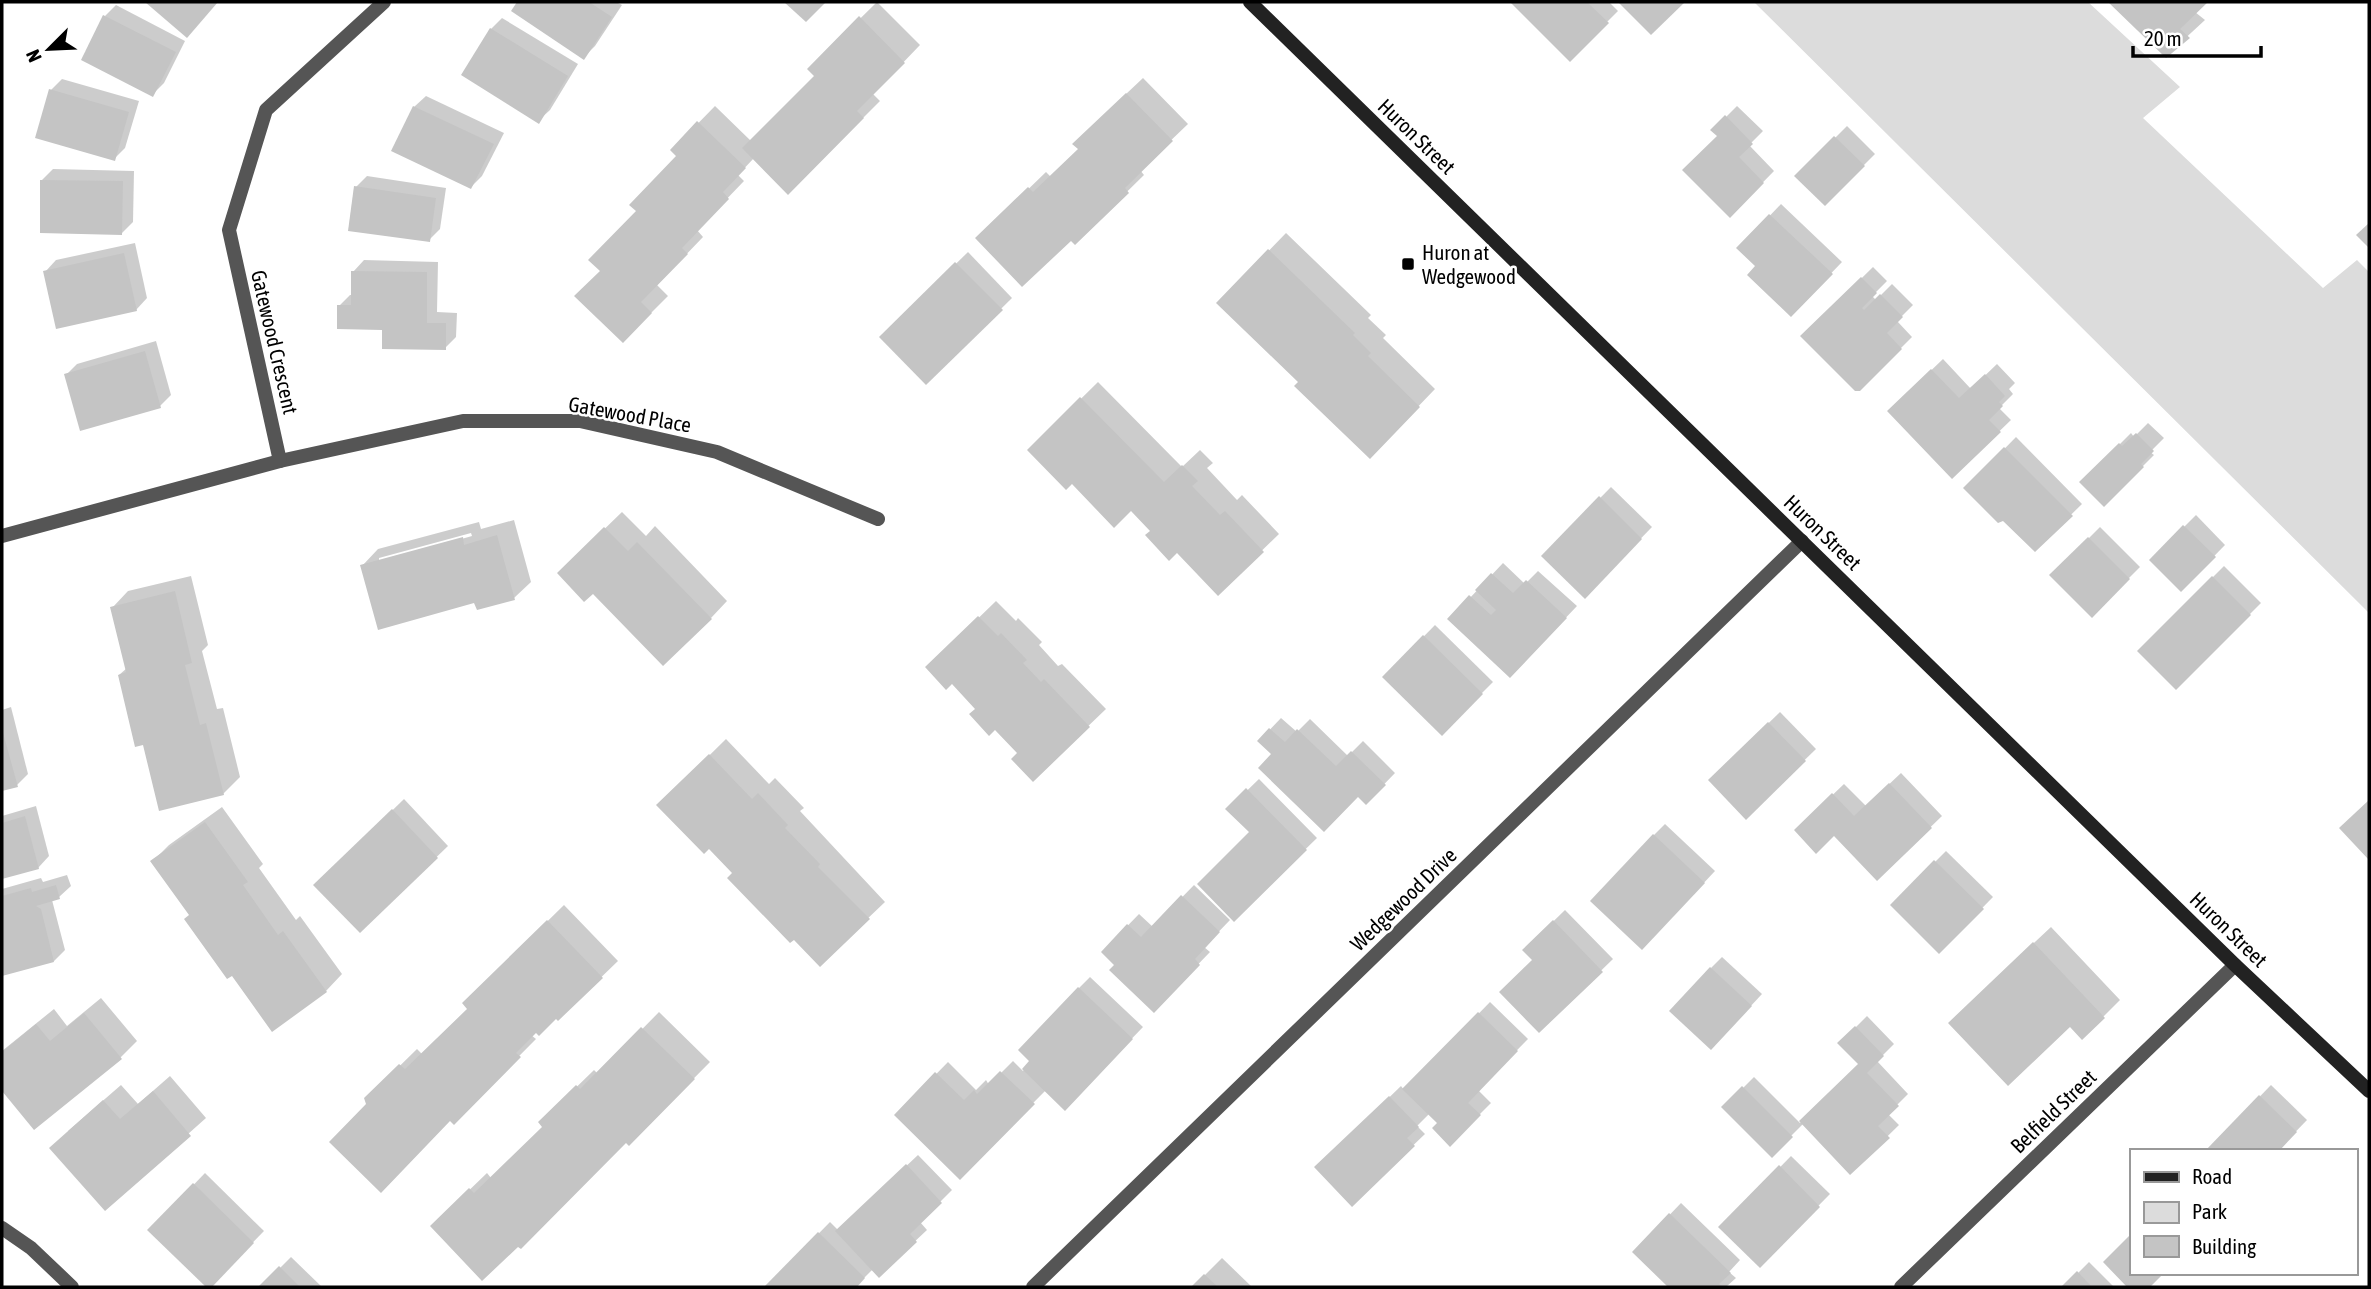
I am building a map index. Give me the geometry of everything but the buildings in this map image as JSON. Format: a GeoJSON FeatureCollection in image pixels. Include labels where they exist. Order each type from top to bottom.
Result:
{"type":"FeatureCollection","features":[{"type":"Feature","properties":{"kind":"main road","name":"Huron Street"},"geometry":{"type":"LineString","coordinates":[[1250,2],[2235,965],[2369,1091]]}},
{"type":"Feature","properties":{"kind":"street","name":"Gatewood Crescent"},"geometry":{"type":"LineString","coordinates":[[280,461],[229,230],[265,110],[384,2]]}},
{"type":"Feature","properties":{"kind":"street","name":"Gatewood Place"},"geometry":{"type":"LineString","coordinates":[[280,461],[463,421],[580,421],[717,452],[878,519]]}},
{"type":"Feature","properties":{"kind":"street"},"geometry":{"type":"LineString","coordinates":[[2,536],[280,461]]}},
{"type":"Feature","properties":{"kind":"street","name":"Wedgewood Drive"},"geometry":{"type":"LineString","coordinates":[[1033,1287],[1802,541]]}},
{"type":"Feature","properties":{"kind":"street","name":"Belfield Street"},"geometry":{"type":"LineString","coordinates":[[1901,1287],[2235,965]]}},
{"type":"Feature","properties":{"kind":"street"},"geometry":{"type":"LineString","coordinates":[[2,1228],[31,1248],[72,1287]]}},
{"type":"Feature","properties":{"kind":"green space"},"geometry":{"type":"Polygon","coordinates":[[[1754,2],[2088,2],[2180,87],[2143,118],[2323,288],[2357,260],[2369,272],[2369,613],[1754,2]]]}},
{"type":"Feature","properties":{"kind":"place","name":"Huron at Wedgewood"},"geometry":{"type":"Point","coordinates":[1408,264]}}]}
